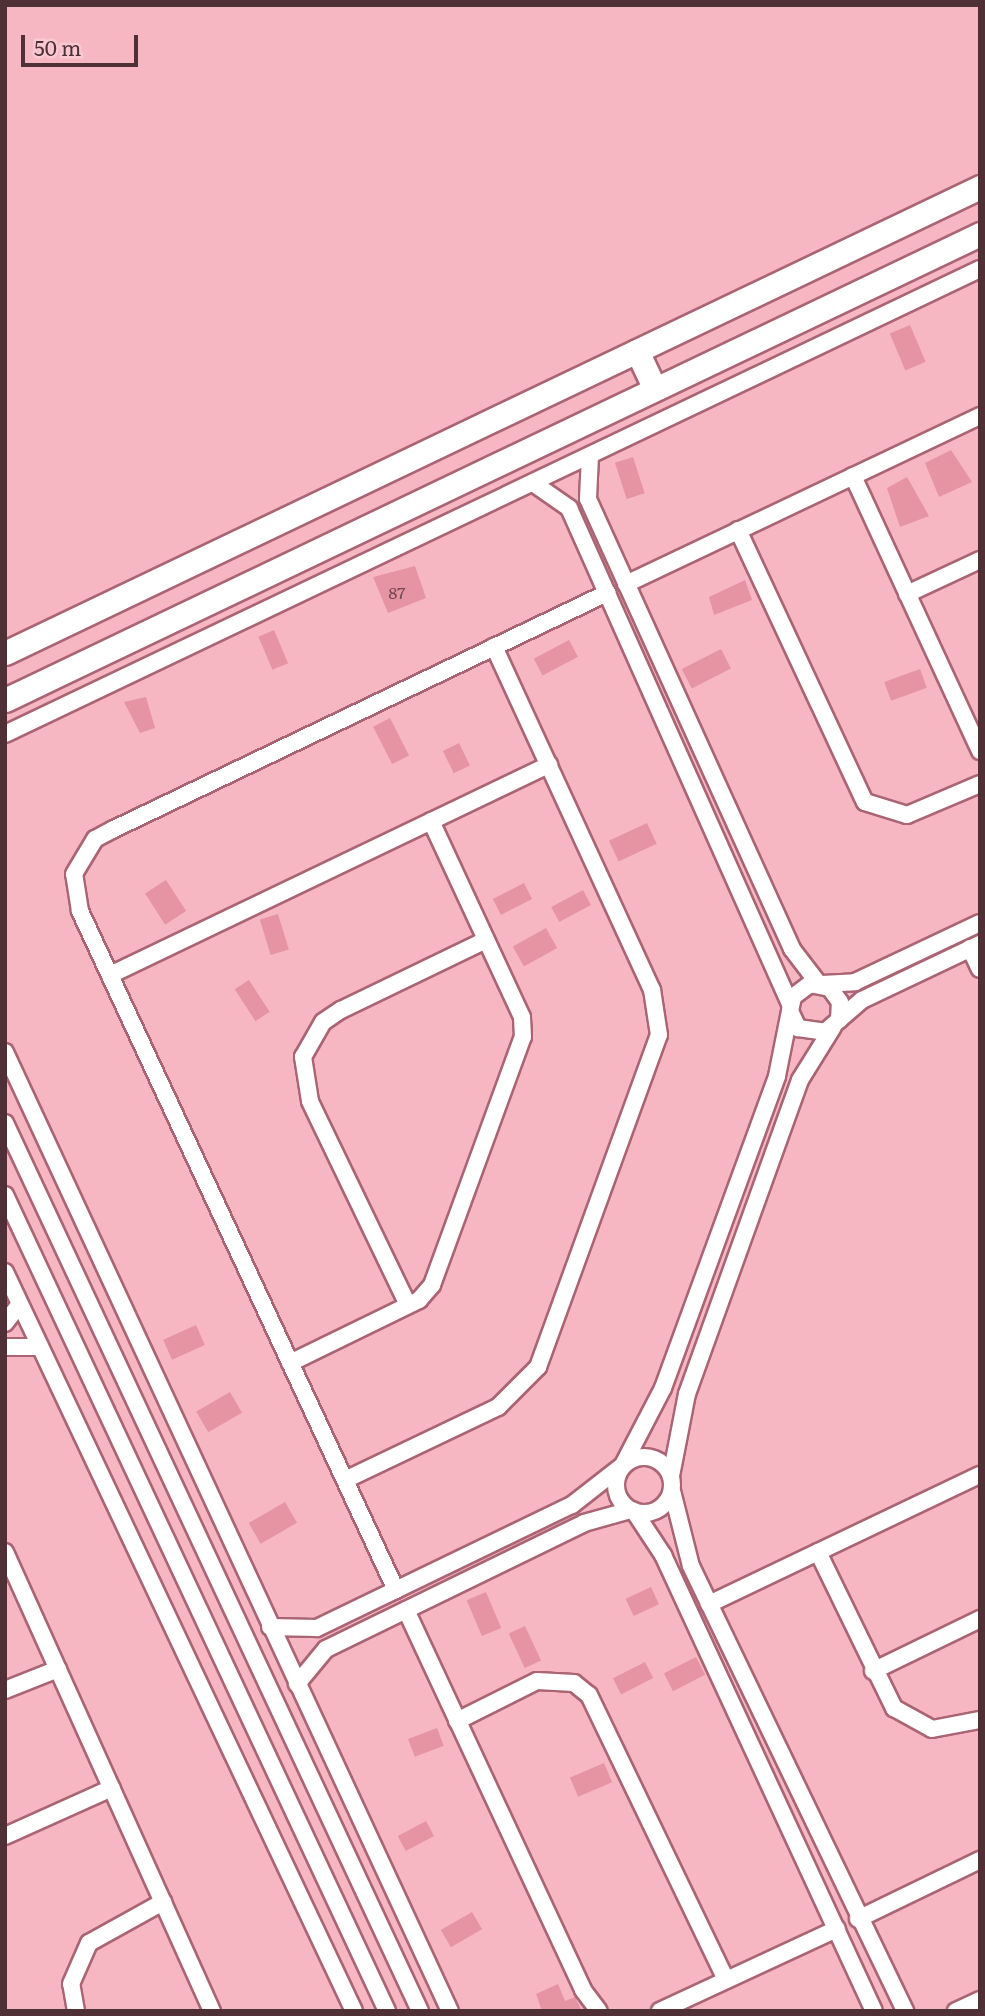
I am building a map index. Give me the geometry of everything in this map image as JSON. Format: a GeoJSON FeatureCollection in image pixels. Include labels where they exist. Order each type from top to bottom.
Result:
{"type":"FeatureCollection","features":[{"type":"Feature","properties":{"kind":"street"},"geometry":{"type":"LineString","coordinates":[[5,653],[980,187]]}},
{"type":"Feature","properties":{"kind":"street"},"geometry":{"type":"LineString","coordinates":[[5,699],[980,234]]}},
{"type":"Feature","properties":{"kind":"street"},"geometry":{"type":"LineString","coordinates":[[5,734],[980,269]]}},
{"type":"Feature","properties":{"kind":"street"},"geometry":{"type":"LineString","coordinates":[[637,351],[655,389]]}},
{"type":"Feature","properties":{"kind":"street"},"geometry":{"type":"LineString","coordinates":[[626,584],[980,416]]}},
{"type":"Feature","properties":{"kind":"street"},"geometry":{"type":"LineString","coordinates":[[590,456],[588,499],[797,958],[840,1002],[836,1023]]}},
{"type":"Feature","properties":{"kind":"street"},"geometry":{"type":"LineString","coordinates":[[853,476],[980,751]]}},
{"type":"Feature","properties":{"kind":"street"},"geometry":{"type":"LineString","coordinates":[[533,484],[569,508],[790,1008],[807,1033],[836,1023]]}},
{"type":"Feature","properties":{"kind":"street"},"geometry":{"type":"LineString","coordinates":[[738,530],[865,802],[906,815],[980,784]]}},
{"type":"Feature","properties":{"kind":"street"},"geometry":{"type":"LineString","coordinates":[[907,594],[980,560]]}},
{"type":"Feature","properties":{"kind":"street"},"geometry":{"type":"LineString","coordinates":[[396,1590],[74,893],[81,856],[95,839],[607,593]]}},
{"type":"Feature","properties":{"kind":"street"},"geometry":{"type":"LineString","coordinates":[[345,1480],[498,1407],[538,1367],[659,1035],[655,998],[494,646]]}},
{"type":"Feature","properties":{"kind":"street"},"geometry":{"type":"LineString","coordinates":[[110,975],[549,765]]}},
{"type":"Feature","properties":{"kind":"street"},"geometry":{"type":"LineString","coordinates":[[290,1363],[408,1305],[436,1276],[524,1032],[486,940],[431,821]]}},
{"type":"Feature","properties":{"kind":"street"},"geometry":{"type":"LineString","coordinates":[[874,2011],[663,1555],[616,1490],[623,1465],[663,1388],[777,1076],[790,1008],[803,986],[855,982],[980,923]]}},
{"type":"Feature","properties":{"kind":"street"},"geometry":{"type":"LineString","coordinates":[[408,1305],[310,1101],[303,1057],[323,1022],[341,1010],[486,940]]}},
{"type":"Feature","properties":{"kind":"street"},"geometry":{"type":"LineString","coordinates":[[297,1684],[326,1649],[595,1518],[633,1511],[658,1510],[672,1483],[687,1394],[809,1061],[836,1023],[872,995],[975,946],[980,969]]}},
{"type":"Feature","properties":{"kind":"street"},"geometry":{"type":"LineString","coordinates":[[5,1052],[137,1342],[450,2011]]}},
{"type":"Feature","properties":{"kind":"street"},"geometry":{"type":"LineString","coordinates":[[5,1123],[420,2011]]}},
{"type":"Feature","properties":{"kind":"street"},"geometry":{"type":"LineString","coordinates":[[5,1195],[387,2011]]}},
{"type":"Feature","properties":{"kind":"street"},"geometry":{"type":"LineString","coordinates":[[40,1268],[67,1255]]}},
{"type":"Feature","properties":{"kind":"street"},"geometry":{"type":"LineString","coordinates":[[5,1272],[354,2011]]}},
{"type":"Feature","properties":{"kind":"street"},"geometry":{"type":"LineString","coordinates":[[5,1323],[20,1304]]}},
{"type":"Feature","properties":{"kind":"street"},"geometry":{"type":"LineString","coordinates":[[115,1357],[137,1342]]}},
{"type":"Feature","properties":{"kind":"street"},"geometry":{"type":"LineString","coordinates":[[5,1347],[40,1347]]}},
{"type":"Feature","properties":{"kind":"street"},"geometry":{"type":"LineString","coordinates":[[270,1627],[317,1628],[572,1505],[623,1465],[651,1457],[672,1483],[684,1548],[709,1604],[858,1919],[905,2011]]}},
{"type":"Feature","properties":{"kind":"street"},"geometry":{"type":"LineString","coordinates":[[709,1604],[980,1475]]}},
{"type":"Feature","properties":{"kind":"street"},"geometry":{"type":"LineString","coordinates":[[5,1552],[212,2011]]}},
{"type":"Feature","properties":{"kind":"street"},"geometry":{"type":"LineString","coordinates":[[818,1552],[873,1671],[894,1708],[911,1722],[954,1729],[980,1720]]}},
{"type":"Feature","properties":{"kind":"street"},"geometry":{"type":"LineString","coordinates":[[406,1610],[583,1990],[599,2011]]}},
{"type":"Feature","properties":{"kind":"street"},"geometry":{"type":"LineString","coordinates":[[873,1671],[980,1619]]}},
{"type":"Feature","properties":{"kind":"street"},"geometry":{"type":"LineString","coordinates":[[5,1690],[58,1669]]}},
{"type":"Feature","properties":{"kind":"street"},"geometry":{"type":"LineString","coordinates":[[457,1721],[537,1681],[565,1681],[589,1695],[726,1980]]}},
{"type":"Feature","properties":{"kind":"street"},"geometry":{"type":"LineString","coordinates":[[5,1836],[112,1788]]}},
{"type":"Feature","properties":{"kind":"street"},"geometry":{"type":"LineString","coordinates":[[353,1868],[376,1854]]}},
{"type":"Feature","properties":{"kind":"street"},"geometry":{"type":"LineString","coordinates":[[858,1919],[980,1860]]}},
{"type":"Feature","properties":{"kind":"street"},"geometry":{"type":"LineString","coordinates":[[76,2011],[71,1984],[89,1943],[163,1902]]}},
{"type":"Feature","properties":{"kind":"street"},"geometry":{"type":"LineString","coordinates":[[660,2011],[837,1929]]}},
{"type":"Feature","properties":{"kind":"street"},"geometry":{"type":"LineString","coordinates":[[956,2011],[980,2000]]}},
{"type":"Feature","properties":{"kind":"building"},"geometry":{"type":"Polygon","coordinates":[[[910,325],[926,362],[905,370],[890,334],[910,325]]]}},
{"type":"Feature","properties":{"kind":"building"},"geometry":{"type":"Polygon","coordinates":[[[951,450],[972,482],[939,497],[925,463],[951,450]]]}},
{"type":"Feature","properties":{"kind":"building"},"geometry":{"type":"Polygon","coordinates":[[[633,457],[645,493],[627,499],[615,463],[633,457]]]}},
{"type":"Feature","properties":{"kind":"building"},"geometry":{"type":"Polygon","coordinates":[[[907,477],[929,516],[900,527],[887,488],[907,477]]]}},
{"type":"Feature","properties":{"kind":"building"},"geometry":{"type":"Polygon","coordinates":[[[415,566],[426,598],[388,613],[373,577],[415,566]]]}},
{"type":"Feature","properties":{"kind":"building"},"geometry":{"type":"Polygon","coordinates":[[[745,580],[752,600],[714,615],[709,597],[745,580]]]}},
{"type":"Feature","properties":{"kind":"building"},"geometry":{"type":"Polygon","coordinates":[[[274,630],[288,663],[272,670],[258,637],[274,630]]]}},
{"type":"Feature","properties":{"kind":"building"},"geometry":{"type":"Polygon","coordinates":[[[569,640],[578,657],[543,676],[534,659],[569,640]]]}},
{"type":"Feature","properties":{"kind":"building"},"geometry":{"type":"Polygon","coordinates":[[[721,649],[731,669],[692,689],[682,669],[721,649]]]}},
{"type":"Feature","properties":{"kind":"building"},"geometry":{"type":"Polygon","coordinates":[[[920,669],[927,688],[891,701],[884,682],[920,669]]]}},
{"type":"Feature","properties":{"kind":"building"},"geometry":{"type":"Polygon","coordinates":[[[146,697],[155,728],[140,733],[124,702],[146,697]]]}},
{"type":"Feature","properties":{"kind":"building"},"geometry":{"type":"Polygon","coordinates":[[[390,718],[409,755],[392,764],[373,727],[390,718]]]}},
{"type":"Feature","properties":{"kind":"building"},"geometry":{"type":"Polygon","coordinates":[[[459,743],[470,765],[454,773],[443,751],[459,743]]]}},
{"type":"Feature","properties":{"kind":"building"},"geometry":{"type":"Polygon","coordinates":[[[647,823],[657,844],[619,862],[609,841],[647,823]]]}},
{"type":"Feature","properties":{"kind":"building"},"geometry":{"type":"Polygon","coordinates":[[[166,880],[186,911],[165,925],[145,894],[166,880]]]}},
{"type":"Feature","properties":{"kind":"building"},"geometry":{"type":"Polygon","coordinates":[[[524,883],[532,899],[501,915],[493,899],[524,883]]]}},
{"type":"Feature","properties":{"kind":"building"},"geometry":{"type":"Polygon","coordinates":[[[583,890],[591,905],[559,922],[551,907],[583,890]]]}},
{"type":"Feature","properties":{"kind":"building"},"geometry":{"type":"Polygon","coordinates":[[[278,914],[289,949],[271,955],[260,920],[278,914]]]}},
{"type":"Feature","properties":{"kind":"building"},"geometry":{"type":"Polygon","coordinates":[[[546,928],[557,948],[524,967],[513,946],[546,928]]]}},
{"type":"Feature","properties":{"kind":"building"},"geometry":{"type":"Polygon","coordinates":[[[249,980],[270,1012],[255,1021],[235,989],[249,980]]]}},
{"type":"Feature","properties":{"kind":"building"},"geometry":{"type":"Polygon","coordinates":[[[196,1325],[205,1345],[172,1360],[163,1340],[196,1325]]]}},
{"type":"Feature","properties":{"kind":"building"},"geometry":{"type":"Polygon","coordinates":[[[230,1392],[242,1413],[208,1432],[196,1412],[230,1392]]]}},
{"type":"Feature","properties":{"kind":"building"},"geometry":{"type":"Polygon","coordinates":[[[285,1502],[297,1523],[261,1544],[249,1523],[285,1502]]]}},
{"type":"Feature","properties":{"kind":"building"},"geometry":{"type":"Polygon","coordinates":[[[651,1587],[659,1604],[634,1616],[626,1599],[651,1587]]]}},
{"type":"Feature","properties":{"kind":"building"},"geometry":{"type":"Polygon","coordinates":[[[486,1592],[501,1628],[482,1636],[467,1600],[486,1592]]]}},
{"type":"Feature","properties":{"kind":"building"},"geometry":{"type":"Polygon","coordinates":[[[525,1626],[541,1660],[525,1668],[509,1634],[525,1626]]]}},
{"type":"Feature","properties":{"kind":"building"},"geometry":{"type":"Polygon","coordinates":[[[696,1657],[705,1675],[673,1691],[664,1673],[696,1657]]]}},
{"type":"Feature","properties":{"kind":"building"},"geometry":{"type":"Polygon","coordinates":[[[645,1662],[653,1678],[621,1694],[613,1678],[645,1662]]]}},
{"type":"Feature","properties":{"kind":"building"},"geometry":{"type":"Polygon","coordinates":[[[437,1728],[444,1746],[415,1757],[408,1739],[437,1728]]]}},
{"type":"Feature","properties":{"kind":"building"},"geometry":{"type":"Polygon","coordinates":[[[604,1763],[612,1782],[578,1797],[570,1777],[604,1763]]]}},
{"type":"Feature","properties":{"kind":"building"},"geometry":{"type":"Polygon","coordinates":[[[426,1821],[434,1836],[406,1851],[398,1836],[426,1821]]]}},
{"type":"Feature","properties":{"kind":"building"},"geometry":{"type":"Polygon","coordinates":[[[472,1912],[482,1929],[451,1947],[441,1930],[472,1912]]]}},
{"type":"Feature","properties":{"kind":"building"},"geometry":{"type":"Polygon","coordinates":[[[558,1984],[565,2001],[575,1997],[582,2011],[542,2011],[536,1994],[558,1984]]]}}]}
